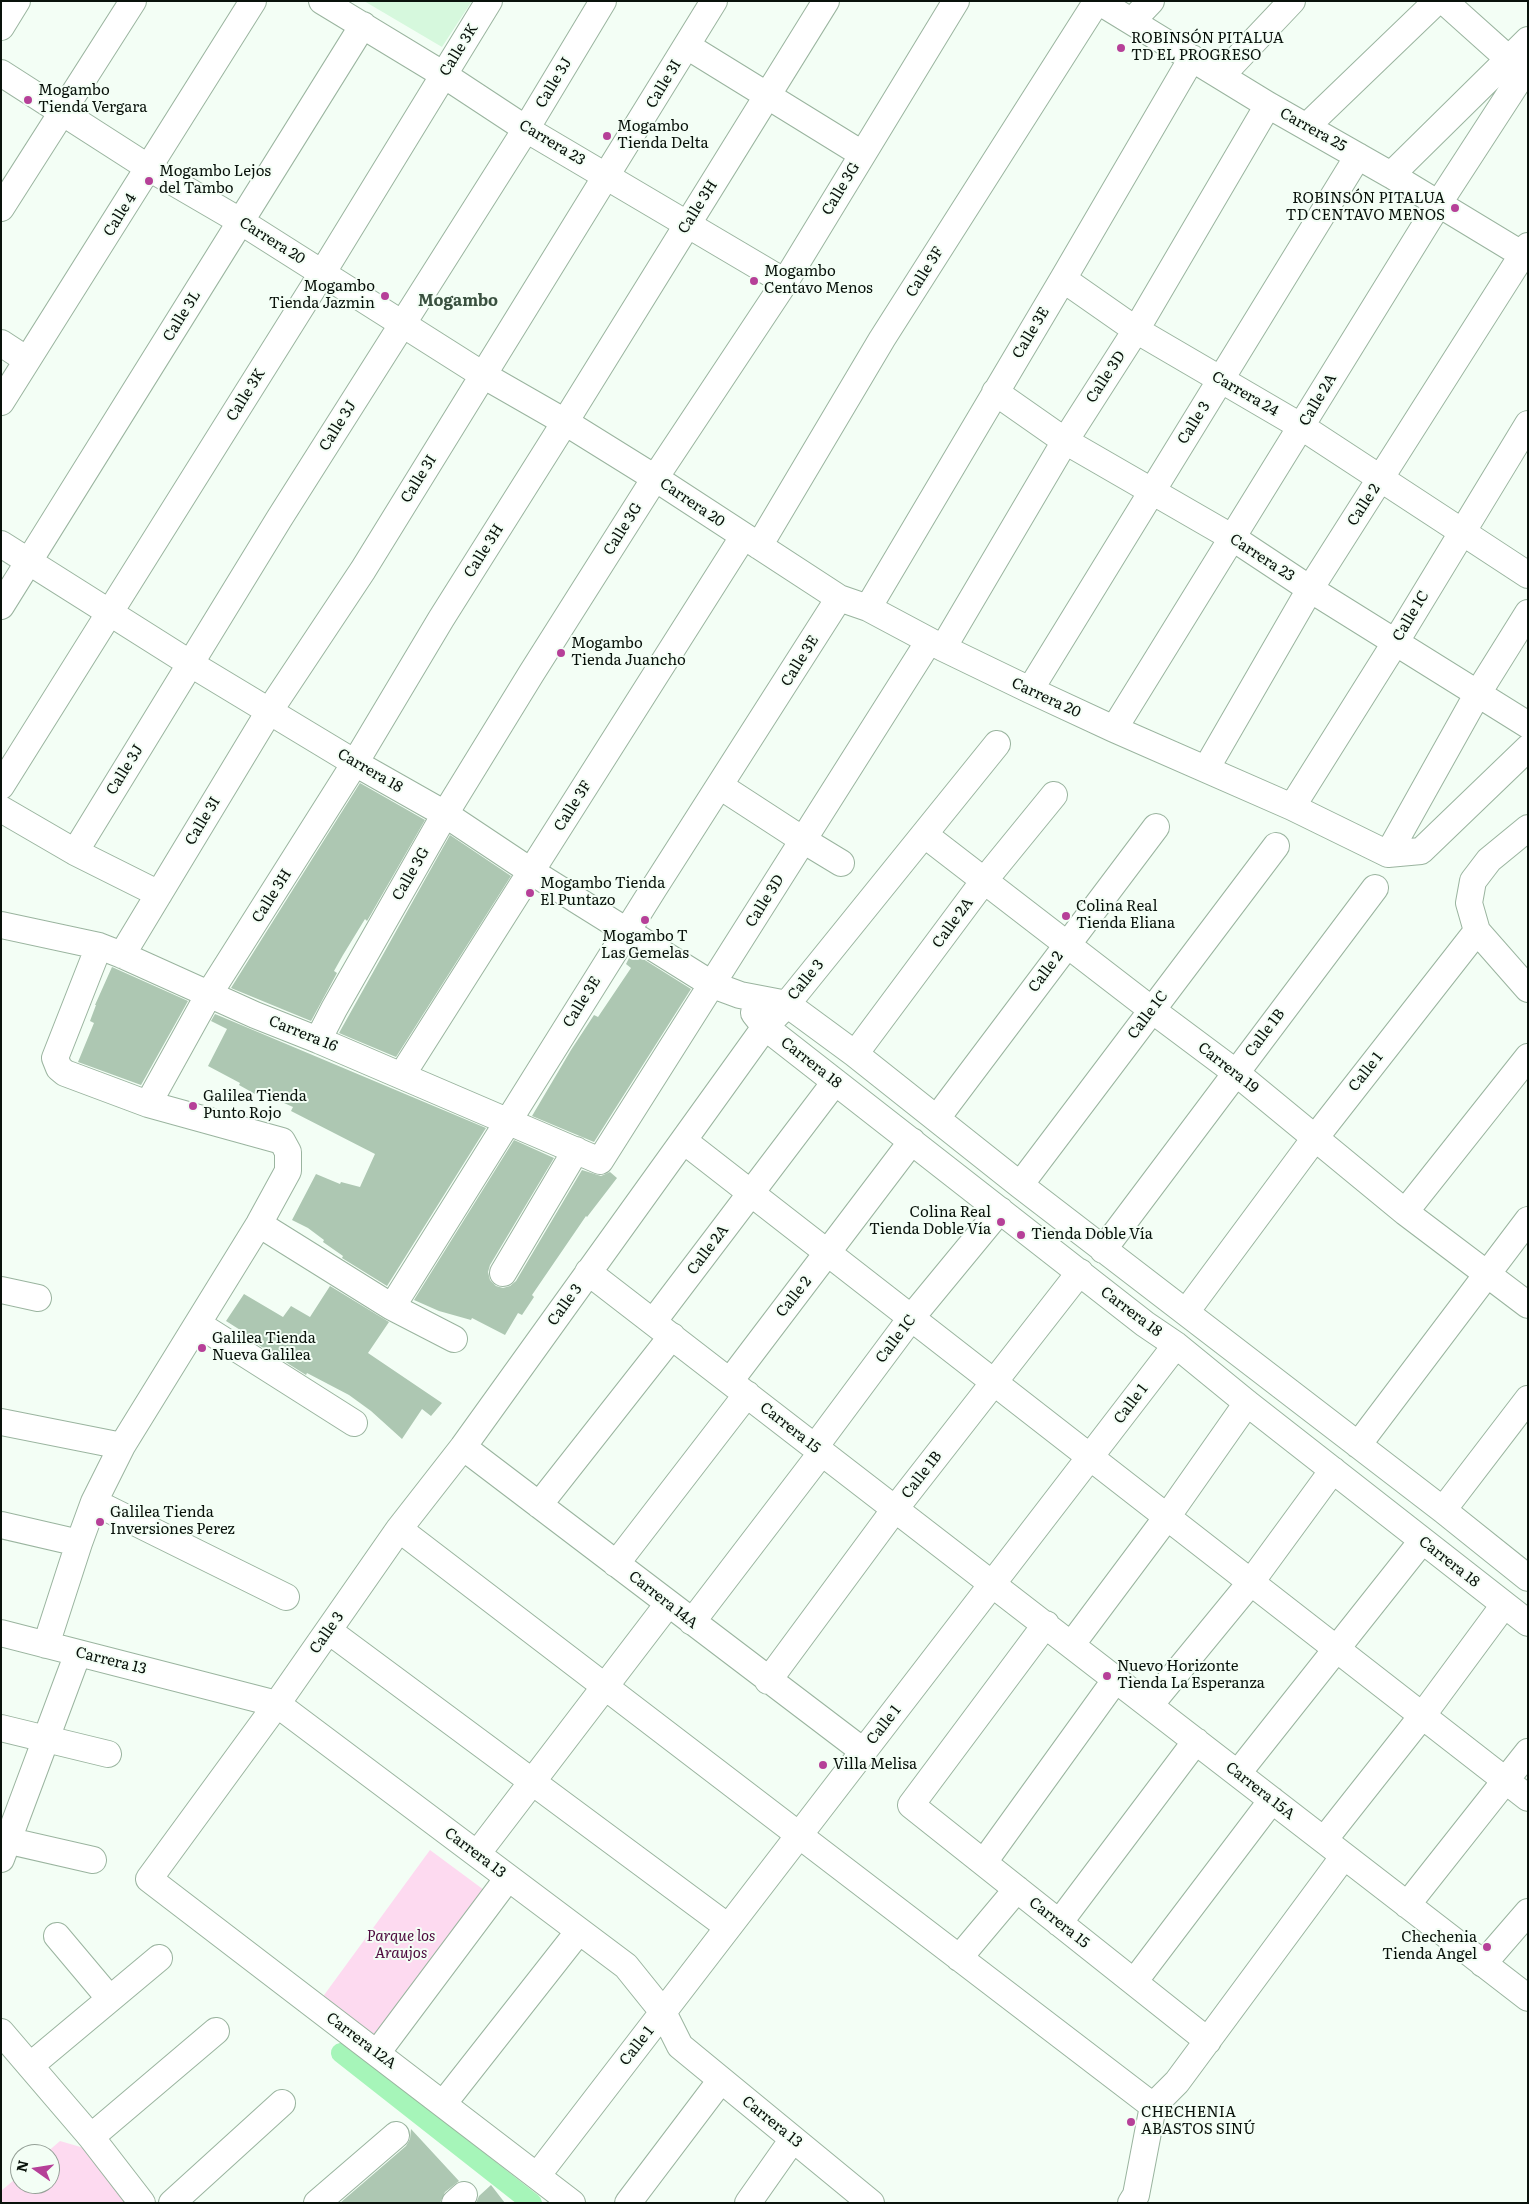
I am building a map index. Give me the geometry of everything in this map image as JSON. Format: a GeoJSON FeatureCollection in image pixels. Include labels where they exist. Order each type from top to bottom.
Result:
{"type":"FeatureCollection","features":[{"type":"Feature","properties":{"kind":"street"},"geometry":{"type":"LineString","coordinates":[[1,27],[17,1]]}},
{"type":"Feature","properties":{"kind":"street"},"geometry":{"type":"LineString","coordinates":[[1,208],[133,1]]}},
{"type":"Feature","properties":{"kind":"street","name":"Calle 4"},"geometry":{"type":"LineString","coordinates":[[1,402],[253,1]]}},
{"type":"Feature","properties":{"kind":"street","name":"Carrera 23"},"geometry":{"type":"LineString","coordinates":[[322,1],[444,75],[526,129],[784,282]]}},
{"type":"Feature","properties":{"kind":"street","name":"Calle 3K"},"geometry":{"type":"LineString","coordinates":[[1,786],[323,272],[489,1]]}},
{"type":"Feature","properties":{"kind":"street","name":"Calle 3J"},"geometry":{"type":"LineString","coordinates":[[75,852],[279,519],[526,129],[603,1]]}},
{"type":"Feature","properties":{"kind":"street","name":"Calle 3I"},"geometry":{"type":"LineString","coordinates":[[148,1104],[65,1073],[59,1068],[55,1058],[110,951],[159,894],[270,710],[363,570],[608,176],[714,1]]}},
{"type":"Feature","properties":{"kind":"street","name":"Calle 3H"},"geometry":{"type":"LineString","coordinates":[[148,1104],[209,994],[355,763],[441,619],[566,422],[826,1]]}},
{"type":"Feature","properties":{"kind":"street","name":"Calle 3G"},"geometry":{"type":"LineString","coordinates":[[318,1040],[445,814],[655,478],[784,282],[956,1]]}},
{"type":"Feature","properties":{"kind":"street","name":"Carrera 25"},"geometry":{"type":"LineString","coordinates":[[1098,1],[1268,105],[1526,253]]}},
{"type":"Feature","properties":{"kind":"street","name":"Calle 3F"},"geometry":{"type":"LineString","coordinates":[[402,1075],[532,872],[751,542],[882,340],[1098,1]]}},
{"type":"Feature","properties":{"kind":"street"},"geometry":{"type":"LineString","coordinates":[[1132,22],[1151,1]]}},
{"type":"Feature","properties":{"kind":"street"},"geometry":{"type":"LineString","coordinates":[[1221,76],[1292,1]]}},
{"type":"Feature","properties":{"kind":"street"},"geometry":{"type":"LineString","coordinates":[[1306,126],[1437,1]]}},
{"type":"Feature","properties":{"kind":"street"},"geometry":{"type":"LineString","coordinates":[[1444,1],[1520,69]]}},
{"type":"Feature","properties":{"kind":"street","name":"Calle 3L"},"geometry":{"type":"LineString","coordinates":[[1,606],[363,25]]}},
{"type":"Feature","properties":{"kind":"street"},"geometry":{"type":"LineString","coordinates":[[1391,174],[1520,69],[1528,40]]}},
{"type":"Feature","properties":{"kind":"street"},"geometry":{"type":"LineString","coordinates":[[687,46],[862,154]]}},
{"type":"Feature","properties":{"kind":"street","name":"Calle 3E"},"geometry":{"type":"LineString","coordinates":[[868,608],[1192,58]]}},
{"type":"Feature","properties":{"kind":"street","name":"Calle 2A"},"geometry":{"type":"LineString","coordinates":[[1114,729],[1302,427],[1520,69]]}},
{"type":"Feature","properties":{"kind":"street","name":"Carrera 20"},"geometry":{"type":"LineString","coordinates":[[1,73],[63,111],[149,168],[323,272],[483,375],[566,422],[839,598],[868,608],[936,645],[1030,690],[1114,729],[1292,806],[1388,854]]}},
{"type":"Feature","properties":{"kind":"street","name":"Calle 3D"},"geometry":{"type":"LineString","coordinates":[[600,1160],[713,985],[803,840],[936,645],[1136,330],[1268,105]]}},
{"type":"Feature","properties":{"kind":"street","name":"Calle 3"},"geometry":{"type":"LineString","coordinates":[[1030,690],[1358,156]]}},
{"type":"Feature","properties":{"kind":"street","name":"Calle 2"},"geometry":{"type":"LineString","coordinates":[[1206,769],[1310,589],[1526,253]]}},
{"type":"Feature","properties":{"kind":"street","name":"Carrera 24"},"geometry":{"type":"LineString","coordinates":[[1063,279],[1136,330],[1302,427],[1380,480],[1528,575]]}},
{"type":"Feature","properties":{"kind":"street"},"geometry":{"type":"LineString","coordinates":[[1,344],[28,360]]}},
{"type":"Feature","properties":{"kind":"street","name":"Carrera 23"},"geometry":{"type":"LineString","coordinates":[[995,392],[1065,441],[1233,538],[1395,643],[1528,725]]}},
{"type":"Feature","properties":{"kind":"street","name":"Calle 1C"},"geometry":{"type":"LineString","coordinates":[[1292,806],[1395,643],[1528,424]]}},
{"type":"Feature","properties":{"kind":"street","name":"Carrera 18"},"geometry":{"type":"LineString","coordinates":[[1,544],[191,664],[355,763],[445,814],[532,872],[713,985],[740,995],[787,1004],[855,1054],[974,1147],[1020,1186],[1527,1576]]}},
{"type":"Feature","properties":{"kind":"street","name":"Calle 3E"},"geometry":{"type":"LineString","coordinates":[[392,1307],[627,931],[839,598]]}},
{"type":"Feature","properties":{"kind":"street"},"geometry":{"type":"LineString","coordinates":[[1388,854],[1478,693],[1528,614]]}},
{"type":"Feature","properties":{"kind":"street","name":"Calle 3"},"geometry":{"type":"LineString","coordinates":[[149,1879],[277,1704],[399,1529],[463,1447],[765,1027],[787,1004],[997,744]]}},
{"type":"Feature","properties":{"kind":"street"},"geometry":{"type":"LineString","coordinates":[[1388,854],[1421,851],[1528,748]]}},
{"type":"Feature","properties":{"kind":"street"},"geometry":{"type":"LineString","coordinates":[[720,786],[841,863]]}},
{"type":"Feature","properties":{"kind":"street","name":"Calle 2A"},"geometry":{"type":"LineString","coordinates":[[855,1054],[983,882],[1054,795]]}},
{"type":"Feature","properties":{"kind":"street"},"geometry":{"type":"LineString","coordinates":[[1,809],[75,852],[159,894]]}},
{"type":"Feature","properties":{"kind":"street","name":"Calle 2"},"geometry":{"type":"LineString","coordinates":[[937,1118],[1156,827]]}},
{"type":"Feature","properties":{"kind":"street"},"geometry":{"type":"LineString","coordinates":[[1522,972],[1477,931],[1469,903],[1473,881],[1489,860],[1528,828]]}},
{"type":"Feature","properties":{"kind":"street","name":"Carrera 19"},"geometry":{"type":"LineString","coordinates":[[925,835],[983,882],[1235,1072],[1405,1212],[1528,1305]]}},
{"type":"Feature","properties":{"kind":"street","name":"Calle 1C"},"geometry":{"type":"LineString","coordinates":[[1020,1186],[1276,846]]}},
{"type":"Feature","properties":{"kind":"street","name":"Calle 1B"},"geometry":{"type":"LineString","coordinates":[[1103,1250],[1375,888]]}},
{"type":"Feature","properties":{"kind":"street","name":"Carrera 16"},"geometry":{"type":"LineString","coordinates":[[1,925],[110,951],[600,1160]]}},
{"type":"Feature","properties":{"kind":"street","name":"Calle 1"},"geometry":{"type":"LineString","coordinates":[[1186,1312],[1315,1138],[1477,931]]}},
{"type":"Feature","properties":{"kind":"street","name":"Carrera 18"},"geometry":{"type":"LineString","coordinates":[[740,995],[765,1027],[1176,1345],[1247,1403],[1528,1623]]}},
{"type":"Feature","properties":{"kind":"street"},"geometry":{"type":"LineString","coordinates":[[1405,1212],[1528,1057]]}},
{"type":"Feature","properties":{"kind":"street","name":"Calle 2A"},"geometry":{"type":"LineString","coordinates":[[538,1505],[663,1329],[750,1193],[835,1082]]}},
{"type":"Feature","properties":{"kind":"street"},"geometry":{"type":"LineString","coordinates":[[46,1645],[94,1502],[122,1446],[259,1224],[288,1171],[288,1152],[282,1140],[148,1104]]}},
{"type":"Feature","properties":{"kind":"street"},"geometry":{"type":"LineString","coordinates":[[684,1141],[1528,1798]]}},
{"type":"Feature","properties":{"kind":"street","name":"Calle 2"},"geometry":{"type":"LineString","coordinates":[[616,1564],[738,1388],[828,1253],[912,1141]]}},
{"type":"Feature","properties":{"kind":"street"},"geometry":{"type":"LineString","coordinates":[[952,1173],[974,1147]]}},
{"type":"Feature","properties":{"kind":"street"},"geometry":{"type":"LineString","coordinates":[[503,1273],[576,1150]]}},
{"type":"Feature","properties":{"kind":"street","name":"Calle 1C"},"geometry":{"type":"LineString","coordinates":[[692,1622],[818,1450],[911,1318],[1000,1210]]}},
{"type":"Feature","properties":{"kind":"street"},"geometry":{"type":"LineString","coordinates":[[1358,1445],[1528,1220]]}},
{"type":"Feature","properties":{"kind":"street"},"geometry":{"type":"LineString","coordinates":[[259,1224],[392,1307],[454,1339]]}},
{"type":"Feature","properties":{"kind":"street","name":"Carrera 15"},"geometry":{"type":"LineString","coordinates":[[588,1272],[993,1583]]}},
{"type":"Feature","properties":{"kind":"street","name":"Calle 1B"},"geometry":{"type":"LineString","coordinates":[[768,1681],[896,1509],[1080,1272]]}},
{"type":"Feature","properties":{"kind":"street"},"geometry":{"type":"LineString","coordinates":[[1,1290],[38,1298]]}},
{"type":"Feature","properties":{"kind":"street"},"geometry":{"type":"LineString","coordinates":[[198,1324],[354,1423]]}},
{"type":"Feature","properties":{"kind":"street","name":"Calle 1"},"geometry":{"type":"LineString","coordinates":[[537,2176],[1176,1345]]}},
{"type":"Feature","properties":{"kind":"street"},"geometry":{"type":"LineString","coordinates":[[1443,1510],[1528,1400]]}},
{"type":"Feature","properties":{"kind":"street"},"geometry":{"type":"LineString","coordinates":[[1072,1644],[1167,1517],[1247,1403]]}},
{"type":"Feature","properties":{"kind":"street"},"geometry":{"type":"LineString","coordinates":[[1,1422],[122,1446]]}},
{"type":"Feature","properties":{"kind":"street","name":"Carrera 14A"},"geometry":{"type":"LineString","coordinates":[[463,1447],[768,1681],[864,1752]]}},
{"type":"Feature","properties":{"kind":"street"},"geometry":{"type":"LineString","coordinates":[[1150,1705],[1250,1582],[1333,1470]]}},
{"type":"Feature","properties":{"kind":"street"},"geometry":{"type":"LineString","coordinates":[[94,1502],[286,1597]]}},
{"type":"Feature","properties":{"kind":"street"},"geometry":{"type":"LineString","coordinates":[[1,1525],[79,1543]]}},
{"type":"Feature","properties":{"kind":"street"},"geometry":{"type":"LineString","coordinates":[[399,1529],[1154,2106]]}},
{"type":"Feature","properties":{"kind":"street"},"geometry":{"type":"LineString","coordinates":[[1238,1773],[1338,1650],[1422,1541]]}},
{"type":"Feature","properties":{"kind":"street"},"geometry":{"type":"LineString","coordinates":[[1476,1582],[1499,1554]]}},
{"type":"Feature","properties":{"kind":"street","name":"Carrera 15A"},"geometry":{"type":"LineString","coordinates":[[993,1583],[1528,1998]]}},
{"type":"Feature","properties":{"kind":"street"},"geometry":{"type":"LineString","coordinates":[[477,1854],[668,1604]]}},
{"type":"Feature","properties":{"kind":"street"},"geometry":{"type":"LineString","coordinates":[[1324,1840],[1422,1716],[1504,1605]]}},
{"type":"Feature","properties":{"kind":"street","name":"Carrera 15"},"geometry":{"type":"LineString","coordinates":[[1046,1624],[911,1805],[1208,2040]]}},
{"type":"Feature","properties":{"kind":"street"},"geometry":{"type":"LineString","coordinates":[[329,1631],[728,1927]]}},
{"type":"Feature","properties":{"kind":"street","name":"Carrera 13"},"geometry":{"type":"LineString","coordinates":[[1,1633],[277,1704],[626,1966],[663,2012],[680,2046],[869,2202]]}},
{"type":"Feature","properties":{"kind":"street"},"geometry":{"type":"LineString","coordinates":[[78,1653],[4,1846],[93,1860]]}},
{"type":"Feature","properties":{"kind":"street"},"geometry":{"type":"LineString","coordinates":[[984,1862],[1116,1679]]}},
{"type":"Feature","properties":{"kind":"street"},"geometry":{"type":"LineString","coordinates":[[1,1728],[108,1754]]}},
{"type":"Feature","properties":{"kind":"street"},"geometry":{"type":"LineString","coordinates":[[1059,1923],[1196,1741]]}},
{"type":"Feature","properties":{"kind":"street"},"geometry":{"type":"LineString","coordinates":[[1407,1905],[1528,1752]]}},
{"type":"Feature","properties":{"kind":"street"},"geometry":{"type":"LineString","coordinates":[[1134,1982],[1272,1800]]}},
{"type":"Feature","properties":{"kind":"street"},"geometry":{"type":"LineString","coordinates":[[1131,2203],[1136,2195],[1154,2106],[1177,2082],[1344,1856]]}},
{"type":"Feature","properties":{"kind":"street"},"geometry":{"type":"LineString","coordinates":[[377,2053],[508,1878]]}},
{"type":"Feature","properties":{"kind":"street","name":"Carrera 12A"},"geometry":{"type":"LineString","coordinates":[[149,1879],[572,2203]]}},
{"type":"Feature","properties":{"kind":"street"},"geometry":{"type":"LineString","coordinates":[[959,1958],[1017,1889]]}},
{"type":"Feature","properties":{"kind":"street"},"geometry":{"type":"LineString","coordinates":[[1483,1964],[1528,1912]]}},
{"type":"Feature","properties":{"kind":"street"},"geometry":{"type":"LineString","coordinates":[[443,2104],[579,1931]]}},
{"type":"Feature","properties":{"kind":"street"},"geometry":{"type":"LineString","coordinates":[[57,1936],[110,1999]]}},
{"type":"Feature","properties":{"kind":"street"},"geometry":{"type":"LineString","coordinates":[[31,2066],[159,1958]]}},
{"type":"Feature","properties":{"kind":"street"},"geometry":{"type":"LineString","coordinates":[[91,2137],[216,2031]]}},
{"type":"Feature","properties":{"kind":"street"},"geometry":{"type":"LineString","coordinates":[[1,2032],[91,2137],[142,2203]]}},
{"type":"Feature","properties":{"kind":"street"},"geometry":{"type":"LineString","coordinates":[[628,2203],[721,2080]]}},
{"type":"Feature","properties":{"kind":"street"},"geometry":{"type":"LineString","coordinates":[[172,2203],[282,2103]]}},
{"type":"Feature","properties":{"kind":"street"},"geometry":{"type":"LineString","coordinates":[[317,2203],[396,2135]]}},
{"type":"Feature","properties":{"kind":"street"},"geometry":{"type":"LineString","coordinates":[[748,2203],[793,2139]]}},
{"type":"Feature","properties":{"kind":"shaded area"},"geometry":{"type":"Polygon","coordinates":[[[364,1],[472,1],[442,47],[364,1]]]}},
{"type":"Feature","properties":{"kind":"green space","name":"Parque los Araujos"},"geometry":{"type":"Polygon","coordinates":[[[430,1850],[484,1890],[373,2042],[319,2002],[430,1850]]]}},
{"type":"Feature","properties":{"kind":"green space"},"geometry":{"type":"Polygon","coordinates":[[[60,2141],[84,2148],[125,2203],[1,2203],[1,2191],[10,2183],[10,2194],[60,2194],[60,2144],[57,2144],[60,2141]]]}},
{"type":"Feature","properties":{"kind":"building"},"geometry":{"type":"Polygon","coordinates":[[[360,783],[425,820],[367,921],[365,919],[343,955],[334,971],[337,973],[311,1021],[231,988],[360,783]]]}},
{"type":"Feature","properties":{"kind":"building"},"geometry":{"type":"Polygon","coordinates":[[[450,835],[511,876],[396,1057],[339,1033],[450,835]]]}},
{"type":"Feature","properties":{"kind":"building"},"geometry":{"type":"Polygon","coordinates":[[[632,952],[691,989],[594,1142],[532,1116],[594,1015],[598,1017],[631,968],[626,964],[632,952]]]}},
{"type":"Feature","properties":{"kind":"building"},"geometry":{"type":"Polygon","coordinates":[[[112,967],[188,1001],[141,1085],[78,1062],[94,1023],[90,1021],[95,1005],[112,967]]]}},
{"type":"Feature","properties":{"kind":"building"},"geometry":{"type":"Polygon","coordinates":[[[215,1014],[486,1128],[387,1286],[342,1258],[343,1256],[323,1242],[324,1240],[308,1228],[292,1220],[316,1174],[340,1184],[341,1182],[360,1187],[375,1154],[291,1111],[293,1107],[257,1091],[255,1094],[239,1085],[240,1083],[208,1066],[227,1029],[211,1021],[215,1014]]]}},
{"type":"Feature","properties":{"kind":"building"},"geometry":{"type":"Polygon","coordinates":[[[514,1140],[554,1158],[490,1265],[488,1272],[490,1280],[496,1286],[503,1288],[510,1286],[516,1281],[582,1170],[601,1176],[610,1172],[617,1178],[586,1216],[532,1295],[534,1297],[522,1315],[518,1313],[505,1335],[472,1318],[471,1320],[439,1311],[414,1300],[514,1140]]]}},
{"type":"Feature","properties":{"kind":"building"},"geometry":{"type":"Polygon","coordinates":[[[330,1286],[389,1322],[368,1353],[442,1403],[431,1416],[422,1409],[402,1439],[371,1411],[349,1395],[307,1373],[306,1375],[254,1342],[256,1340],[226,1321],[244,1294],[283,1317],[291,1306],[310,1317],[330,1286]]]}},
{"type":"Feature","properties":{"kind":"building"},"geometry":{"type":"Polygon","coordinates":[[[411,2129],[459,2181],[445,2192],[440,2203],[340,2203],[406,2146],[410,2139],[411,2129]]]}},
{"type":"Feature","properties":{"kind":"building"},"geometry":{"type":"Polygon","coordinates":[[[491,2185],[505,2203],[476,2203],[479,2196],[491,2185]]]}},
{"type":"Feature","properties":{"kind":"waterway"},"geometry":{"type":"LineString","coordinates":[[341,2053],[532,2203]]}},
{"type":"Feature","properties":{"kind":"place","name":"ROBINSÓN PITALUA TD EL PROGRESO"},"geometry":{"type":"Point","coordinates":[1121,48]}},
{"type":"Feature","properties":{"kind":"place","name":"Mogambo Tienda Vergara"},"geometry":{"type":"Point","coordinates":[28,100]}},
{"type":"Feature","properties":{"kind":"place","name":"Mogambo Tienda Delta"},"geometry":{"type":"Point","coordinates":[607,136]}},
{"type":"Feature","properties":{"kind":"place","name":"Mogambo Lejos del Tambo"},"geometry":{"type":"Point","coordinates":[149,181]}},
{"type":"Feature","properties":{"kind":"place","name":"ROBINSÓN PITALUA TD CENTAVO MENOS"},"geometry":{"type":"Point","coordinates":[1455,208]}},
{"type":"Feature","properties":{"kind":"place","name":"Mogambo Centavo Menos"},"geometry":{"type":"Point","coordinates":[754,281]}},
{"type":"Feature","properties":{"kind":"place","name":"Mogambo Tienda Jazmin"},"geometry":{"type":"Point","coordinates":[385,296]}},
{"type":"Feature","properties":{"kind":"place","name":"Mogambo Tienda Juancho"},"geometry":{"type":"Point","coordinates":[561,653]}},
{"type":"Feature","properties":{"kind":"place","name":"Mogambo Tienda El Puntazo"},"geometry":{"type":"Point","coordinates":[530,893]}},
{"type":"Feature","properties":{"kind":"place","name":"Colina Real Tienda Eliana"},"geometry":{"type":"Point","coordinates":[1066,916]}},
{"type":"Feature","properties":{"kind":"place","name":"Mogambo T Las Gemelas"},"geometry":{"type":"Point","coordinates":[645,920]}},
{"type":"Feature","properties":{"kind":"place","name":"Galilea Tienda Punto Rojo"},"geometry":{"type":"Point","coordinates":[193,1106]}},
{"type":"Feature","properties":{"kind":"place","name":"Colina Real Tienda Doble Vía"},"geometry":{"type":"Point","coordinates":[1001,1222]}},
{"type":"Feature","properties":{"kind":"place","name":"Tienda Doble Vía"},"geometry":{"type":"Point","coordinates":[1021,1235]}},
{"type":"Feature","properties":{"kind":"place","name":"Galilea Tienda Nueva Galilea"},"geometry":{"type":"Point","coordinates":[202,1348]}},
{"type":"Feature","properties":{"kind":"place","name":"Galilea Tienda Inversiones Perez"},"geometry":{"type":"Point","coordinates":[100,1522]}},
{"type":"Feature","properties":{"kind":"place","name":"Nuevo Horizonte Tienda La Esperanza"},"geometry":{"type":"Point","coordinates":[1107,1676]}},
{"type":"Feature","properties":{"kind":"place","name":"Villa Melisa"},"geometry":{"type":"Point","coordinates":[823,1765]}},
{"type":"Feature","properties":{"kind":"place","name":"Chechenia Tienda Angel"},"geometry":{"type":"Point","coordinates":[1487,1947]}},
{"type":"Feature","properties":{"kind":"place","name":"CHECHENIA ABASTOS SINÚ"},"geometry":{"type":"Point","coordinates":[1131,2122]}},
{"type":"Feature","properties":{"kind":"district","name":"Mogambo"},"geometry":{"type":"Point","coordinates":[458,301]}}]}
